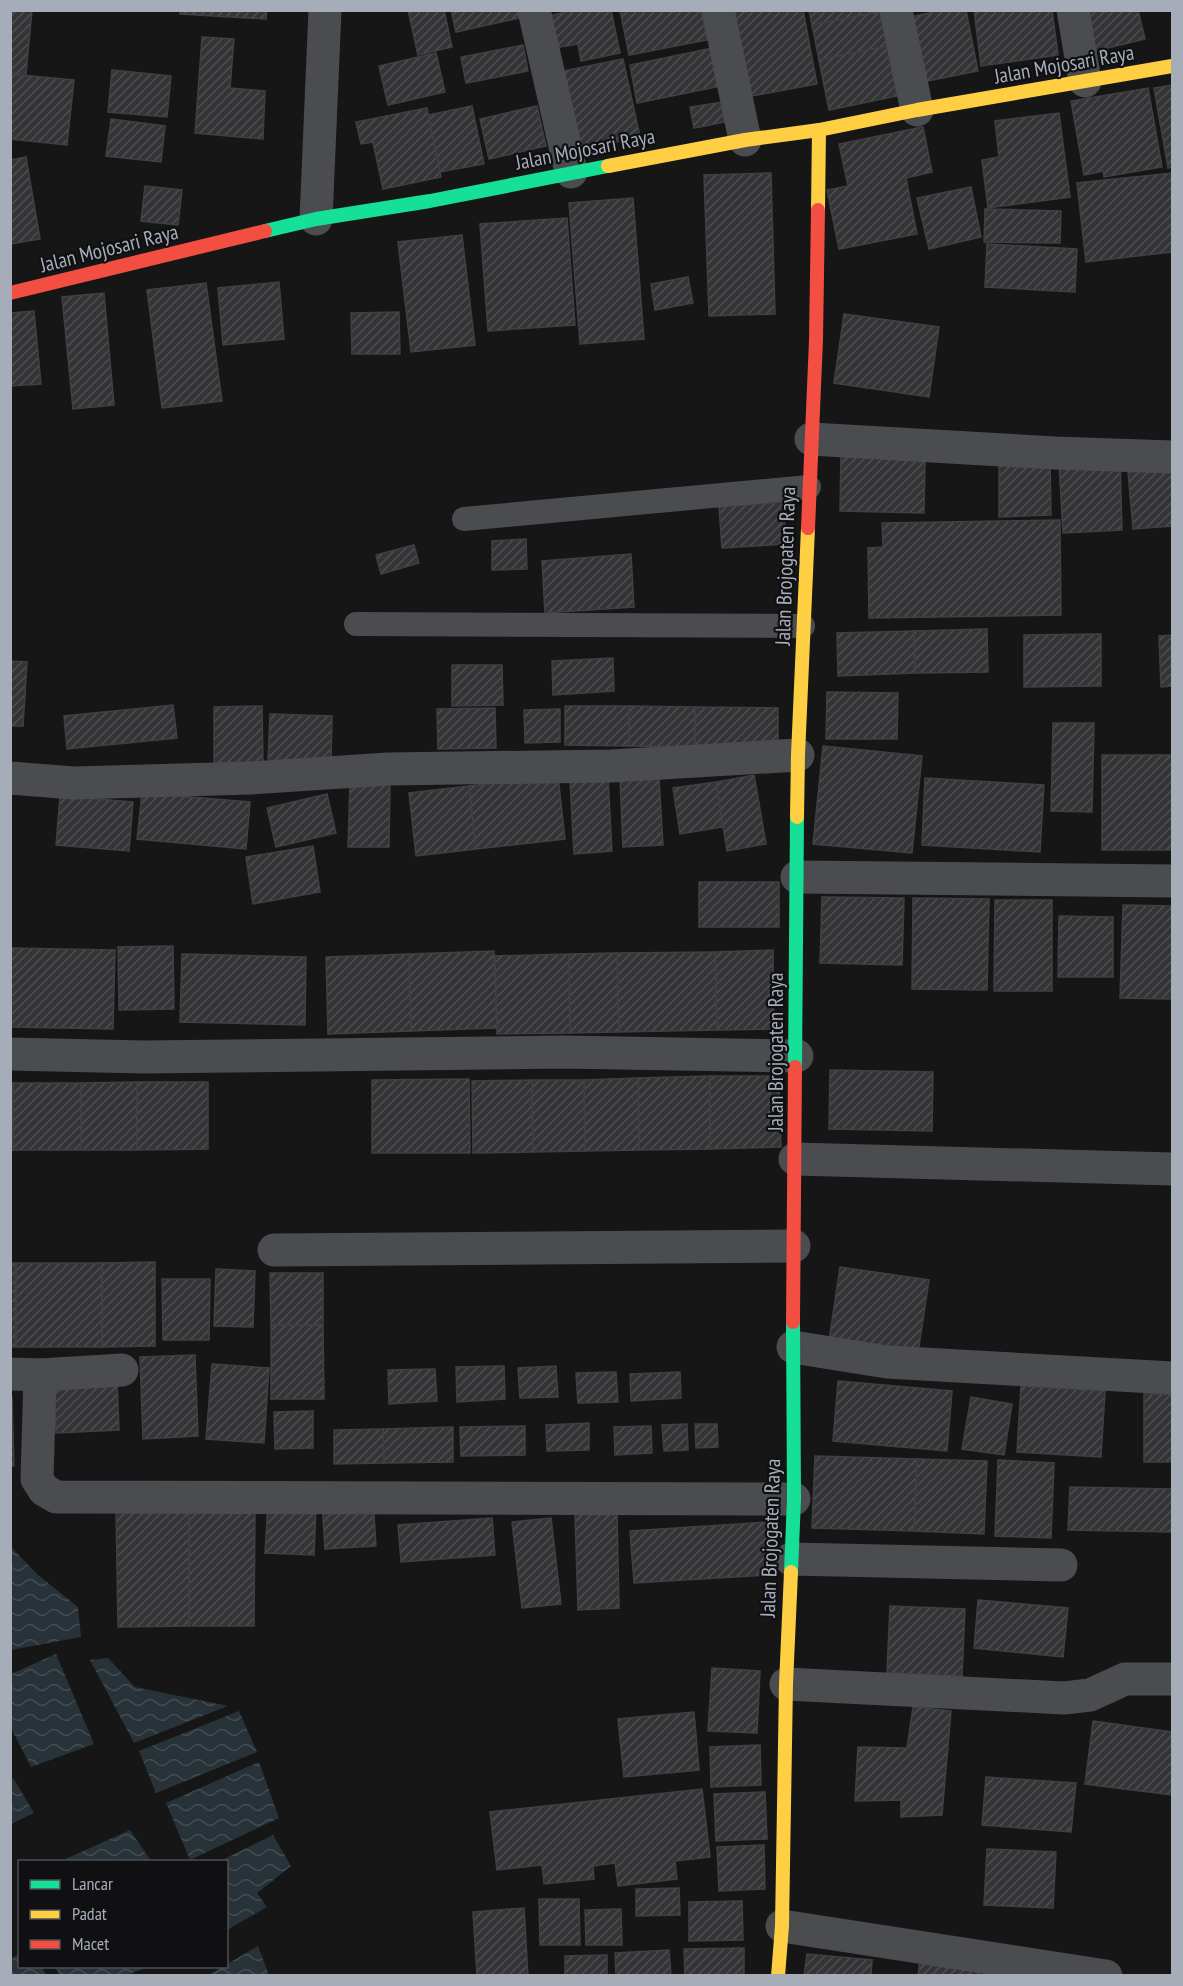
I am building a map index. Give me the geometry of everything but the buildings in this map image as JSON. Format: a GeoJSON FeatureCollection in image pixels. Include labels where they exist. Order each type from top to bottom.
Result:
{"type":"FeatureCollection","features":[{"type":"Feature","properties":{"kind":"street"},"geometry":{"type":"LineString","coordinates":[[316,219],[325,10]]}},
{"type":"Feature","properties":{"kind":"street"},"geometry":{"type":"LineString","coordinates":[[534,10],[571,172]]}},
{"type":"Feature","properties":{"kind":"street"},"geometry":{"type":"LineString","coordinates":[[718,10],[745,140]]}},
{"type":"Feature","properties":{"kind":"street"},"geometry":{"type":"LineString","coordinates":[[896,10],[917,110]]}},
{"type":"Feature","properties":{"kind":"street"},"geometry":{"type":"LineString","coordinates":[[1072,10],[1085,81]]}},
{"type":"Feature","properties":{"kind":"street","name":"Jalan Mojosari Raya"},"geometry":{"type":"LineString","coordinates":[[10,293],[316,219],[430,201],[745,140],[819,130],[917,110],[1173,66]]}},
{"type":"Feature","properties":{"kind":"street","name":"Jalan Brojogaten Raya"},"geometry":{"type":"LineString","coordinates":[[778,1976],[782,1926],[786,1684],[794,1499],[793,1347],[798,755],[816,340],[819,130]]}},
{"type":"Feature","properties":{"kind":"street"},"geometry":{"type":"LineString","coordinates":[[811,440],[1173,457]]}},
{"type":"Feature","properties":{"kind":"street"},"geometry":{"type":"LineString","coordinates":[[10,778],[74,783],[251,778],[388,769],[611,766],[798,755]]}},
{"type":"Feature","properties":{"kind":"street"},"geometry":{"type":"LineString","coordinates":[[797,877],[1173,881]]}},
{"type":"Feature","properties":{"kind":"street"},"geometry":{"type":"LineString","coordinates":[[10,1054],[143,1057],[563,1052],[797,1056]]}},
{"type":"Feature","properties":{"kind":"street"},"geometry":{"type":"LineString","coordinates":[[795,1159],[1173,1169]]}},
{"type":"Feature","properties":{"kind":"street"},"geometry":{"type":"LineString","coordinates":[[274,1250],[794,1246]]}},
{"type":"Feature","properties":{"kind":"street"},"geometry":{"type":"LineString","coordinates":[[793,1347],[887,1362],[1173,1378]]}},
{"type":"Feature","properties":{"kind":"street"},"geometry":{"type":"LineString","coordinates":[[122,1370],[25,1374],[37,1479],[44,1490],[56,1497],[794,1499]]}},
{"type":"Feature","properties":{"kind":"street"},"geometry":{"type":"LineString","coordinates":[[791,1559],[1060,1565]]}},
{"type":"Feature","properties":{"kind":"street"},"geometry":{"type":"LineString","coordinates":[[786,1684],[1064,1698],[1090,1695],[1125,1679],[1173,1679]]}},
{"type":"Feature","properties":{"kind":"street"},"geometry":{"type":"LineString","coordinates":[[782,1926],[1106,1976]]}},
{"type":"Feature","properties":{"kind":"lane"},"geometry":{"type":"LineString","coordinates":[[464,519],[809,487]]}},
{"type":"Feature","properties":{"kind":"lane"},"geometry":{"type":"LineString","coordinates":[[356,624],[803,626]]}},
{"type":"Feature","properties":{"kind":"water"},"geometry":{"type":"Polygon","coordinates":[[[11,1547],[37,1574],[78,1607],[81,1637],[11,1650],[11,1547]]]}},
{"type":"Feature","properties":{"kind":"water"},"geometry":{"type":"Polygon","coordinates":[[[56,1654],[94,1744],[31,1767],[11,1728],[11,1674],[56,1654]]]}},
{"type":"Feature","properties":{"kind":"water"},"geometry":{"type":"Polygon","coordinates":[[[108,1658],[135,1687],[228,1706],[134,1743],[90,1660],[108,1658]]]}},
{"type":"Feature","properties":{"kind":"water"},"geometry":{"type":"Polygon","coordinates":[[[239,1711],[257,1752],[156,1793],[139,1751],[239,1711]]]}},
{"type":"Feature","properties":{"kind":"water"},"geometry":{"type":"Polygon","coordinates":[[[259,1762],[279,1818],[190,1860],[166,1803],[259,1762]]]}},
{"type":"Feature","properties":{"kind":"water"},"geometry":{"type":"Polygon","coordinates":[[[14,1779],[34,1813],[11,1824],[11,1780],[14,1779]]]}},
{"type":"Feature","properties":{"kind":"water"},"geometry":{"type":"Polygon","coordinates":[[[130,1830],[150,1860],[63,1860],[130,1830]]]}},
{"type":"Feature","properties":{"kind":"water"},"geometry":{"type":"Polygon","coordinates":[[[273,1835],[291,1866],[257,1893],[267,1907],[228,1929],[228,1860],[222,1860],[273,1835]]]}},
{"type":"Feature","properties":{"kind":"water"},"geometry":{"type":"Polygon","coordinates":[[[258,1946],[269,1975],[208,1975],[222,1968],[228,1968],[228,1963],[258,1946]]]}},
{"type":"Feature","properties":{"kind":"water"},"geometry":{"type":"Polygon","coordinates":[[[18,1955],[18,1968],[42,1968],[46,1975],[11,1975],[11,1959],[18,1955]]]}},
{"type":"Feature","properties":{"kind":"water"},"geometry":{"type":"Polygon","coordinates":[[[56,1968],[145,1968],[127,1975],[60,1975],[56,1968]]]}},
{"type":"Feature","properties":{"kind":"traffic: fast"},"geometry":{"type":"LineString","coordinates":[[265,231],[316,219],[430,201],[608,166]]}},
{"type":"Feature","properties":{"kind":"traffic: fast"},"geometry":{"type":"LineString","coordinates":[[795,1067],[797,817]]}},
{"type":"Feature","properties":{"kind":"traffic: fast"},"geometry":{"type":"LineString","coordinates":[[791,1572],[794,1499],[793,1322]]}},
{"type":"Feature","properties":{"kind":"traffic: slow"},"geometry":{"type":"LineString","coordinates":[[608,166],[1172,66]]}},
{"type":"Feature","properties":{"kind":"traffic: slow"},"geometry":{"type":"LineString","coordinates":[[818,210],[819,130]]}},
{"type":"Feature","properties":{"kind":"traffic: slow"},"geometry":{"type":"LineString","coordinates":[[797,817],[808,528]]}},
{"type":"Feature","properties":{"kind":"traffic: slow"},"geometry":{"type":"LineString","coordinates":[[778,1976],[782,1926],[786,1684],[791,1572]]}},
{"type":"Feature","properties":{"kind":"traffic: jam"},"geometry":{"type":"LineString","coordinates":[[808,528],[816,340],[818,210]]}},
{"type":"Feature","properties":{"kind":"traffic: jam"},"geometry":{"type":"LineString","coordinates":[[10,293],[265,231]]}},
{"type":"Feature","properties":{"kind":"traffic: jam"},"geometry":{"type":"LineString","coordinates":[[793,1322],[795,1067]]}}]}
